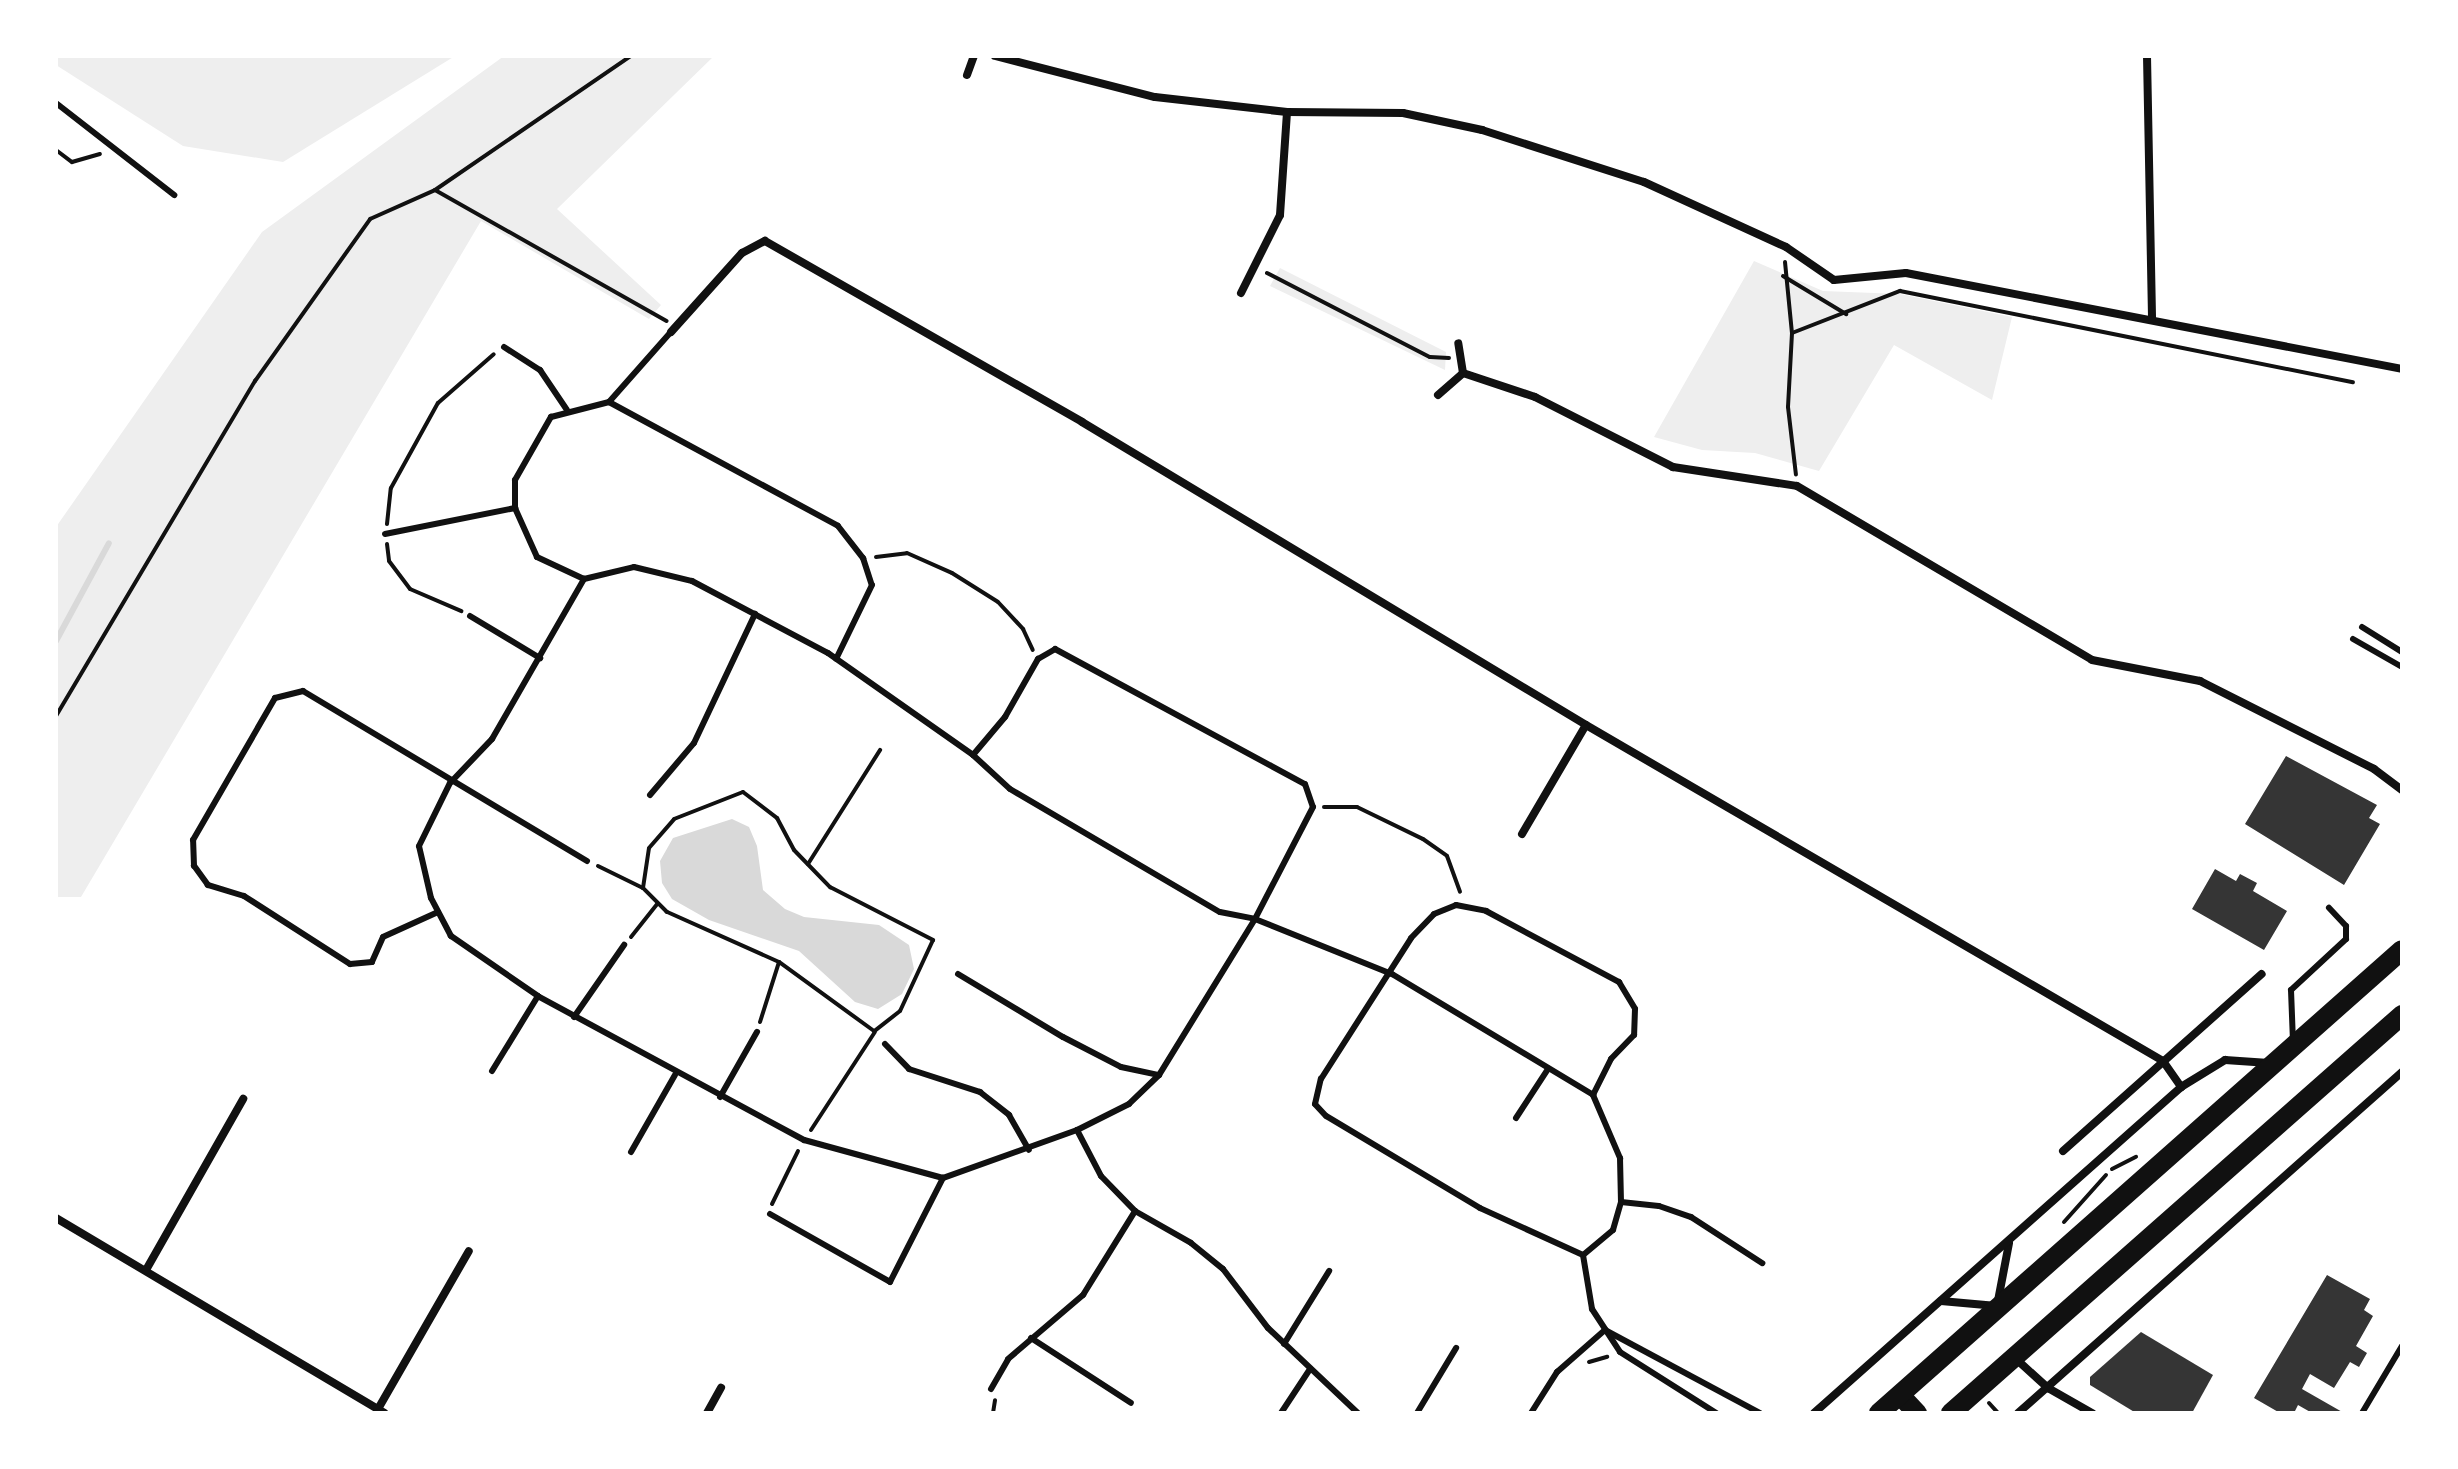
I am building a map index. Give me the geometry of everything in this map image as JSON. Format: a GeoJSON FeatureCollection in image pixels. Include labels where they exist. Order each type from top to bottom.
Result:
{"type":"FeatureCollection","features":[{"type":"Feature","properties":{"kind":"highway"},"geometry":{"type":"LineString","coordinates":[[1879,1413],[2402,950]]}},
{"type":"Feature","properties":{"kind":"highway"},"geometry":{"type":"LineString","coordinates":[[1951,1413],[2402,1015]]}},
{"type":"Feature","properties":{"kind":"highway"},"geometry":{"type":"LineString","coordinates":[[1900,1395],[1917,1413]]}},
{"type":"Feature","properties":{"kind":"street"},"geometry":{"type":"LineString","coordinates":[[967,75],[974,56]]}},
{"type":"Feature","properties":{"kind":"street"},"geometry":{"type":"LineString","coordinates":[[995,56],[1155,97],[1287,112],[1403,113],[1482,130],[1644,182],[1786,247],[1834,280],[1906,273],[2402,369]]}},
{"type":"Feature","properties":{"kind":"street"},"geometry":{"type":"LineString","coordinates":[[2147,56],[2152,319]]}},
{"type":"Feature","properties":{"kind":"street"},"geometry":{"type":"LineString","coordinates":[[1241,293],[1280,215],[1287,112]]}},
{"type":"Feature","properties":{"kind":"street"},"geometry":{"type":"LineString","coordinates":[[674,329],[742,253],[765,241],[1082,422],[1586,725],[2163,1061],[2181,1087]]}},
{"type":"Feature","properties":{"kind":"street"},"geometry":{"type":"LineString","coordinates":[[1458,343],[1463,373]]}},
{"type":"Feature","properties":{"kind":"street"},"geometry":{"type":"LineString","coordinates":[[1463,373],[1535,397],[1673,467],[1797,486],[2092,660],[2200,681],[2360,762],[2402,790]]}},
{"type":"Feature","properties":{"kind":"street"},"geometry":{"type":"LineString","coordinates":[[1438,395],[1463,373]]}},
{"type":"Feature","properties":{"kind":"street"},"geometry":{"type":"LineString","coordinates":[[1522,834],[1586,725]]}},
{"type":"Feature","properties":{"kind":"street"},"geometry":{"type":"LineString","coordinates":[[2063,1151],[2262,974]]}},
{"type":"Feature","properties":{"kind":"street"},"geometry":{"type":"LineString","coordinates":[[1814,1413],[2181,1087],[2225,1060],[2275,1063]]}},
{"type":"Feature","properties":{"kind":"street"},"geometry":{"type":"LineString","coordinates":[[2018,1413],[2402,1072]]}},
{"type":"Feature","properties":{"kind":"street"},"geometry":{"type":"LineString","coordinates":[[146,1270],[243,1099]]}},
{"type":"Feature","properties":{"kind":"street"},"geometry":{"type":"LineString","coordinates":[[56,1218],[381,1411],[469,1251]]}},
{"type":"Feature","properties":{"kind":"street"},"geometry":{"type":"LineString","coordinates":[[1941,1301],[1997,1306],[2009,1242]]}},
{"type":"Feature","properties":{"kind":"street"},"geometry":{"type":"LineString","coordinates":[[2014,1357],[2048,1388],[2092,1413]]}},
{"type":"Feature","properties":{"kind":"street"},"geometry":{"type":"LineString","coordinates":[[707,1413],[721,1388]]}},
{"type":"Feature","properties":{"kind":"lane"},"geometry":{"type":"LineString","coordinates":[[56,103],[174,195]]}},
{"type":"Feature","properties":{"kind":"lane"},"geometry":{"type":"LineString","coordinates":[[674,329],[609,402],[567,410],[551,417],[533,442],[515,480],[515,508],[537,557],[584,579],[634,567],[692,581],[836,659],[973,755],[1010,789],[1207,904],[1255,919],[1392,974],[1593,1095],[1620,1158],[1621,1202],[1613,1230],[1583,1255]]}},
{"type":"Feature","properties":{"kind":"lane"},"geometry":{"type":"LineString","coordinates":[[504,347],[540,370],[567,410]]}},
{"type":"Feature","properties":{"kind":"lane"},"geometry":{"type":"LineString","coordinates":[[609,402],[838,526],[863,558],[872,585],[836,659]]}},
{"type":"Feature","properties":{"kind":"lane"},"geometry":{"type":"LineString","coordinates":[[385,534],[515,508]]}},
{"type":"Feature","properties":{"kind":"lane"},"geometry":{"type":"LineString","coordinates":[[584,579],[492,739],[450,783],[419,846],[438,912],[451,936],[574,1017],[675,1075],[804,1140],[943,1178],[1029,1150],[1077,1130],[1129,1104],[1159,1075],[1255,919],[1313,807],[1305,784],[1111,675],[1055,649],[1038,659],[1005,717],[973,755]]}},
{"type":"Feature","properties":{"kind":"lane"},"geometry":{"type":"LineString","coordinates":[[650,795],[694,743],[755,614]]}},
{"type":"Feature","properties":{"kind":"lane"},"geometry":{"type":"LineString","coordinates":[[470,616],[540,658]]}},
{"type":"Feature","properties":{"kind":"lane"},"geometry":{"type":"LineString","coordinates":[[2362,627],[2402,652]]}},
{"type":"Feature","properties":{"kind":"lane"},"geometry":{"type":"LineString","coordinates":[[2353,639],[2402,667]]}},
{"type":"Feature","properties":{"kind":"lane"},"geometry":{"type":"LineString","coordinates":[[438,912],[383,937],[372,962],[350,964],[244,896],[208,885],[194,866],[193,840],[275,698],[303,691],[450,783],[587,861]]}},
{"type":"Feature","properties":{"kind":"lane"},"geometry":{"type":"LineString","coordinates":[[1583,1255],[1480,1208],[1326,1116],[1315,1104],[1321,1079],[1392,974],[1411,938],[1434,914],[1464,906],[1486,911],[1619,982],[1635,1009],[1634,1035],[1611,1059],[1593,1095]]}},
{"type":"Feature","properties":{"kind":"lane"},"geometry":{"type":"LineString","coordinates":[[2294,1045],[2291,990],[2346,939],[2346,926],[2329,908]]}},
{"type":"Feature","properties":{"kind":"lane"},"geometry":{"type":"LineString","coordinates":[[574,1017],[624,945]]}},
{"type":"Feature","properties":{"kind":"lane"},"geometry":{"type":"LineString","coordinates":[[958,974],[1074,1043],[1121,1067],[1159,1075]]}},
{"type":"Feature","properties":{"kind":"lane"},"geometry":{"type":"LineString","coordinates":[[492,1071],[538,996]]}},
{"type":"Feature","properties":{"kind":"lane"},"geometry":{"type":"LineString","coordinates":[[720,1097],[757,1032]]}},
{"type":"Feature","properties":{"kind":"lane"},"geometry":{"type":"LineString","coordinates":[[885,1044],[909,1069],[980,1092],[1009,1115],[1029,1150]]}},
{"type":"Feature","properties":{"kind":"lane"},"geometry":{"type":"LineString","coordinates":[[1516,1118],[1548,1069]]}},
{"type":"Feature","properties":{"kind":"lane"},"geometry":{"type":"LineString","coordinates":[[631,1152],[675,1075]]}},
{"type":"Feature","properties":{"kind":"lane"},"geometry":{"type":"LineString","coordinates":[[1077,1130],[1101,1176],[1135,1211],[1191,1243],[1223,1269],[1284,1344],[1358,1413]]}},
{"type":"Feature","properties":{"kind":"lane"},"geometry":{"type":"LineString","coordinates":[[770,1214],[890,1282],[943,1178]]}},
{"type":"Feature","properties":{"kind":"lane"},"geometry":{"type":"LineString","coordinates":[[1621,1202],[1659,1206],[1691,1217],[1762,1263]]}},
{"type":"Feature","properties":{"kind":"lane"},"geometry":{"type":"LineString","coordinates":[[991,1389],[1008,1359],[1083,1295],[1135,1211]]}},
{"type":"Feature","properties":{"kind":"lane"},"geometry":{"type":"LineString","coordinates":[[1583,1255],[1587,1295],[1620,1352],[1716,1413]]}},
{"type":"Feature","properties":{"kind":"lane"},"geometry":{"type":"LineString","coordinates":[[1284,1344],[1329,1271]]}},
{"type":"Feature","properties":{"kind":"lane"},"geometry":{"type":"LineString","coordinates":[[1531,1413],[1557,1372],[1605,1330]]}},
{"type":"Feature","properties":{"kind":"lane"},"geometry":{"type":"LineString","coordinates":[[1605,1330],[1760,1413]]}},
{"type":"Feature","properties":{"kind":"lane"},"geometry":{"type":"LineString","coordinates":[[1031,1338],[1131,1403]]}},
{"type":"Feature","properties":{"kind":"lane"},"geometry":{"type":"LineString","coordinates":[[2362,1413],[2402,1346]]}},
{"type":"Feature","properties":{"kind":"lane"},"geometry":{"type":"LineString","coordinates":[[1417,1413],[1456,1348]]}},
{"type":"Feature","properties":{"kind":"lane"},"geometry":{"type":"LineString","coordinates":[[1281,1413],[1310,1369]]}},
{"type":"Feature","properties":{"kind":"path"},"geometry":{"type":"LineString","coordinates":[[56,716],[255,381],[370,219],[435,190],[631,56]]}},
{"type":"Feature","properties":{"kind":"path"},"geometry":{"type":"LineString","coordinates":[[56,150],[72,162],[116,149]]}},
{"type":"Feature","properties":{"kind":"path"},"geometry":{"type":"LineString","coordinates":[[435,190],[674,329]]}},
{"type":"Feature","properties":{"kind":"path"},"geometry":{"type":"LineString","coordinates":[[1786,247],[1783,276],[1792,333],[1788,407],[1797,486]]}},
{"type":"Feature","properties":{"kind":"path"},"geometry":{"type":"LineString","coordinates":[[1256,267],[1430,357],[1460,357]]}},
{"type":"Feature","properties":{"kind":"path"},"geometry":{"type":"LineString","coordinates":[[1783,276],[1846,314]]}},
{"type":"Feature","properties":{"kind":"path"},"geometry":{"type":"LineString","coordinates":[[1792,333],[1900,291],[2353,382]]}},
{"type":"Feature","properties":{"kind":"path"},"geometry":{"type":"LineString","coordinates":[[470,616],[410,589],[389,561],[385,534],[391,488],[438,403],[504,347]]}},
{"type":"Feature","properties":{"kind":"path"},"geometry":{"type":"LineString","coordinates":[[863,558],[907,553],[952,573],[998,602],[1023,629],[1038,659]]}},
{"type":"Feature","properties":{"kind":"path"},"geometry":{"type":"LineString","coordinates":[[808,864],[880,750]]}},
{"type":"Feature","properties":{"kind":"path"},"geometry":{"type":"LineString","coordinates":[[643,888],[649,848],[674,819],[743,792],[777,818],[808,864],[830,887],[933,940],[900,1011],[874,1031],[843,1088],[804,1140],[778,1183],[770,1214]]}},
{"type":"Feature","properties":{"kind":"path"},"geometry":{"type":"LineString","coordinates":[[1313,807],[1357,807],[1423,839],[1447,856],[1464,906]]}},
{"type":"Feature","properties":{"kind":"path"},"geometry":{"type":"LineString","coordinates":[[587,861],[643,888],[667,912],[779,962],[874,1031],[885,1044]]}},
{"type":"Feature","properties":{"kind":"path"},"geometry":{"type":"LineString","coordinates":[[624,945],[658,903]]}},
{"type":"Feature","properties":{"kind":"path"},"geometry":{"type":"LineString","coordinates":[[757,1032],[779,962]]}},
{"type":"Feature","properties":{"kind":"path"},"geometry":{"type":"LineString","coordinates":[[1582,1364],[1609,1355]]}},
{"type":"Feature","properties":{"kind":"shaded area"},"geometry":{"type":"Polygon","coordinates":[[[56,56],[455,56],[283,162],[183,146],[56,65],[56,56]]]}},
{"type":"Feature","properties":{"kind":"shaded area"},"geometry":{"type":"Polygon","coordinates":[[[504,56],[714,56],[557,209],[661,305],[649,319],[481,221],[81,897],[56,897],[56,527],[262,232],[504,56]]]}},
{"type":"Feature","properties":{"kind":"shaded area"},"geometry":{"type":"Polygon","coordinates":[[[1754,261],[1823,291],[1900,294],[2012,317],[1992,400],[1894,345],[1819,471],[1755,453],[1702,450],[1654,437],[1754,261]]]}},
{"type":"Feature","properties":{"kind":"shaded area"},"geometry":{"type":"Polygon","coordinates":[[[1280,268],[1446,352],[1445,370],[1270,286],[1280,268]]]}},
{"type":"Feature","properties":{"kind":"shaded area"},"geometry":{"type":"Polygon","coordinates":[[[732,819],[749,827],[757,846],[763,890],[785,909],[804,917],[879,925],[909,945],[914,969],[902,994],[878,1009],[855,1002],[799,951],[709,920],[672,899],[662,883],[660,861],[673,838],[732,819]]]}},
{"type":"Feature","properties":{"kind":"building"},"geometry":{"type":"Polygon","coordinates":[[[2286,756],[2377,805],[2369,818],[2380,824],[2344,885],[2245,824],[2286,756]]]}},
{"type":"Feature","properties":{"kind":"building"},"geometry":{"type":"Polygon","coordinates":[[[2215,869],[2236,881],[2240,874],[2257,883],[2253,891],[2287,911],[2264,950],[2192,909],[2215,869]]]}},
{"type":"Feature","properties":{"kind":"building"},"geometry":{"type":"Polygon","coordinates":[[[2327,1275],[2370,1299],[2364,1310],[2373,1316],[2356,1346],[2367,1353],[2359,1367],[2350,1362],[2334,1388],[2310,1374],[2302,1389],[2344,1413],[2312,1413],[2298,1405],[2294,1413],[2280,1413],[2254,1398],[2327,1275]]]}},
{"type":"Feature","properties":{"kind":"building"},"geometry":{"type":"Polygon","coordinates":[[[2141,1332],[2213,1375],[2192,1413],[2136,1413],[2090,1385],[2090,1377],[2141,1332]]]}},
{"type":"Feature","properties":{"kind":"waterway"},"geometry":{"type":"LineString","coordinates":[[56,641],[109,543]]}}]}
